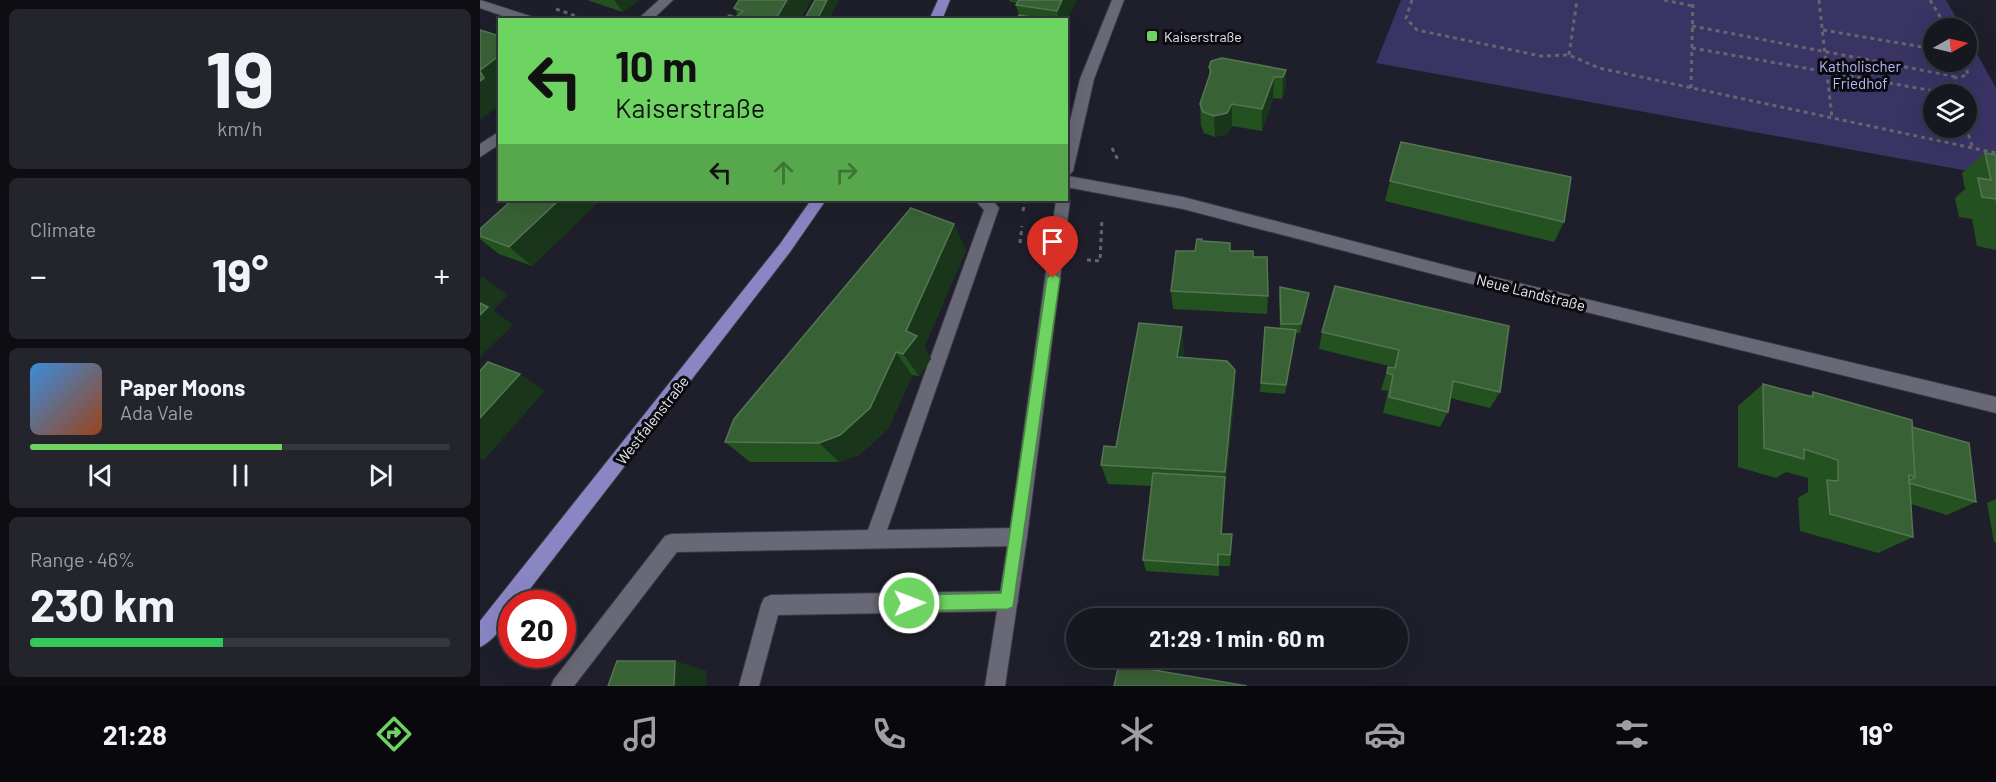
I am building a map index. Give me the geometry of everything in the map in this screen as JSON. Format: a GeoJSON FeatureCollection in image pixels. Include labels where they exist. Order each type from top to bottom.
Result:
{"type":"FeatureCollection","features":[{"type":"Feature","properties":{"kind":"main road"},"geometry":{"type":"LineString","coordinates":[[935,18],[944,0]]}},
{"type":"Feature","properties":{"kind":"main road","name":"Westfalenstraße"},"geometry":{"type":"LineString","coordinates":[[480,637],[749,294],[818,201]]}},
{"type":"Feature","properties":{"kind":"street"},"geometry":{"type":"LineString","coordinates":[[645,18],[667,0]]}},
{"type":"Feature","properties":{"kind":"street"},"geometry":{"type":"LineString","coordinates":[[1068,162],[1087,78],[1118,0]]}},
{"type":"Feature","properties":{"kind":"street"},"geometry":{"type":"LineString","coordinates":[[480,4],[523,18]]}},
{"type":"Feature","properties":{"kind":"street"},"geometry":{"type":"LineString","coordinates":[[480,152],[498,138]]}},
{"type":"Feature","properties":{"kind":"street","name":"Neue Landstraße"},"geometry":{"type":"LineString","coordinates":[[1068,181],[1183,203],[1460,275],[1996,405]]}},
{"type":"Feature","properties":{"kind":"street"},"geometry":{"type":"LineString","coordinates":[[874,539],[992,208],[983,201]]}},
{"type":"Feature","properties":{"kind":"street"},"geometry":{"type":"LineString","coordinates":[[995,686],[1018,537],[1063,201]]}},
{"type":"Feature","properties":{"kind":"street"},"geometry":{"type":"LineString","coordinates":[[561,686],[672,543],[1018,537]]}},
{"type":"Feature","properties":{"kind":"street"},"geometry":{"type":"LineString","coordinates":[[749,686],[771,605],[1008,601]]}},
{"type":"Feature","properties":{"kind":"path"},"geometry":{"type":"LineString","coordinates":[[1412,0],[1406,18],[1418,30],[1541,56],[1569,55],[1599,68],[1996,153]]}},
{"type":"Feature","properties":{"kind":"path"},"geometry":{"type":"LineString","coordinates":[[1569,55],[1577,0]]}},
{"type":"Feature","properties":{"kind":"path"},"geometry":{"type":"LineString","coordinates":[[1664,0],[1693,6]]}},
{"type":"Feature","properties":{"kind":"path"},"geometry":{"type":"LineString","coordinates":[[1691,88],[1693,0]]}},
{"type":"Feature","properties":{"kind":"path"},"geometry":{"type":"LineString","coordinates":[[1819,0],[1833,118]]}},
{"type":"Feature","properties":{"kind":"path"},"geometry":{"type":"LineString","coordinates":[[1930,0],[1941,18]]}},
{"type":"Feature","properties":{"kind":"path"},"geometry":{"type":"LineString","coordinates":[[1692,26],[1957,77],[1968,75],[1967,72]]}},
{"type":"Feature","properties":{"kind":"path"},"geometry":{"type":"LineString","coordinates":[[1823,30],[1923,47]]}},
{"type":"Feature","properties":{"kind":"path"},"geometry":{"type":"LineString","coordinates":[[1692,48],[1923,89]]}},
{"type":"Feature","properties":{"kind":"path"},"geometry":{"type":"LineString","coordinates":[[1956,84],[1954,78],[1957,77]]}},
{"type":"Feature","properties":{"kind":"path"},"geometry":{"type":"LineString","coordinates":[[1969,138],[1972,149]]}},
{"type":"Feature","properties":{"kind":"path"},"geometry":{"type":"LineString","coordinates":[[1100,261],[1103,188]]}},
{"type":"Feature","properties":{"kind":"path"},"geometry":{"type":"LineString","coordinates":[[1023,215],[1025,201]]}},
{"type":"Feature","properties":{"kind":"green space","name":"Katholischer Friedhof"},"geometry":{"type":"Polygon","coordinates":[[[1401,0],[1946,0],[1956,18],[1923,18],[1923,72],[1977,72],[1977,54],[1996,88],[1996,176],[1376,63],[1401,0]]]}},
{"type":"Feature","properties":{"kind":"building"},"geometry":{"type":"Polygon","coordinates":[[[739,0],[787,0],[776,18],[734,18],[743,11],[734,8],[739,0]]]}},
{"type":"Feature","properties":{"kind":"building"},"geometry":{"type":"Polygon","coordinates":[[[815,0],[827,0],[818,18],[805,18],[815,0]]]}},
{"type":"Feature","properties":{"kind":"building"},"geometry":{"type":"Polygon","coordinates":[[[1019,0],[1062,0],[1057,11],[1016,5],[1019,0]]]}},
{"type":"Feature","properties":{"kind":"building"},"geometry":{"type":"Polygon","coordinates":[[[1019,15],[1036,18],[1017,18],[1019,15]]]}},
{"type":"Feature","properties":{"kind":"building"},"geometry":{"type":"Polygon","coordinates":[[[480,30],[498,35],[498,56],[480,70],[480,30]]]}},
{"type":"Feature","properties":{"kind":"building"},"geometry":{"type":"Polygon","coordinates":[[[1222,58],[1286,70],[1283,77],[1274,77],[1262,109],[1232,104],[1227,113],[1214,116],[1203,112],[1200,104],[1211,71],[1209,67],[1211,61],[1222,58]]]}},
{"type":"Feature","properties":{"kind":"building"},"geometry":{"type":"Polygon","coordinates":[[[1401,142],[1571,177],[1564,222],[1390,181],[1401,142]]]}},
{"type":"Feature","properties":{"kind":"building"},"geometry":{"type":"Polygon","coordinates":[[[1985,153],[1996,155],[1996,199],[1982,197],[1978,178],[1991,180],[1985,153]]]}},
{"type":"Feature","properties":{"kind":"building"},"geometry":{"type":"Polygon","coordinates":[[[511,201],[558,201],[509,247],[480,236],[480,229],[511,201]]]}},
{"type":"Feature","properties":{"kind":"building"},"geometry":{"type":"Polygon","coordinates":[[[911,208],[954,224],[906,331],[917,336],[903,354],[896,352],[870,408],[840,435],[819,443],[725,442],[734,419],[911,208]]]}},
{"type":"Feature","properties":{"kind":"building"},"geometry":{"type":"Polygon","coordinates":[[[1197,239],[1230,243],[1230,251],[1253,251],[1253,257],[1267,257],[1268,296],[1171,291],[1176,251],[1195,251],[1197,239]]]}},
{"type":"Feature","properties":{"kind":"building"},"geometry":{"type":"Polygon","coordinates":[[[1335,286],[1509,326],[1500,392],[1453,381],[1448,412],[1389,397],[1393,375],[1387,373],[1388,367],[1395,368],[1399,350],[1322,332],[1335,286]]]}},
{"type":"Feature","properties":{"kind":"building"},"geometry":{"type":"Polygon","coordinates":[[[1280,287],[1309,293],[1301,324],[1281,324],[1280,287]]]}},
{"type":"Feature","properties":{"kind":"building"},"geometry":{"type":"Polygon","coordinates":[[[480,303],[488,307],[480,315],[480,303]]]}},
{"type":"Feature","properties":{"kind":"building"},"geometry":{"type":"Polygon","coordinates":[[[1139,323],[1182,327],[1177,357],[1227,361],[1235,370],[1225,472],[1101,465],[1104,446],[1116,447],[1139,323]]]}},
{"type":"Feature","properties":{"kind":"building"},"geometry":{"type":"Polygon","coordinates":[[[1265,327],[1296,330],[1286,385],[1261,383],[1265,327]]]}},
{"type":"Feature","properties":{"kind":"building"},"geometry":{"type":"Polygon","coordinates":[[[488,362],[520,374],[480,418],[480,371],[488,362]]]}},
{"type":"Feature","properties":{"kind":"building"},"geometry":{"type":"Polygon","coordinates":[[[1763,384],[1813,397],[1813,392],[1912,420],[1915,477],[1909,475],[1913,537],[1830,514],[1827,480],[1838,481],[1838,460],[1804,449],[1804,459],[1764,448],[1763,384]]]}},
{"type":"Feature","properties":{"kind":"building"},"geometry":{"type":"Polygon","coordinates":[[[1912,427],[1969,443],[1976,502],[1909,483],[1915,477],[1912,427]]]}},
{"type":"Feature","properties":{"kind":"building"},"geometry":{"type":"Polygon","coordinates":[[[1153,473],[1225,477],[1221,534],[1232,534],[1230,555],[1218,554],[1218,565],[1143,560],[1153,473]]]}},
{"type":"Feature","properties":{"kind":"building"},"geometry":{"type":"Polygon","coordinates":[[[617,661],[675,661],[674,686],[608,686],[617,661]]]}},
{"type":"Feature","properties":{"kind":"building"},"geometry":{"type":"Polygon","coordinates":[[[1118,668],[1142,668],[1247,686],[1114,686],[1118,668]]]}},
{"type":"Feature","properties":{"kind":"place","name":"Kaiserstraße"},"geometry":{"type":"Point","coordinates":[1152,36]}},
{"type":"Feature","properties":{"kind":"route"},"geometry":{"type":"LineString","coordinates":[[909,603],[1008,601],[1053,278]]}}]}
